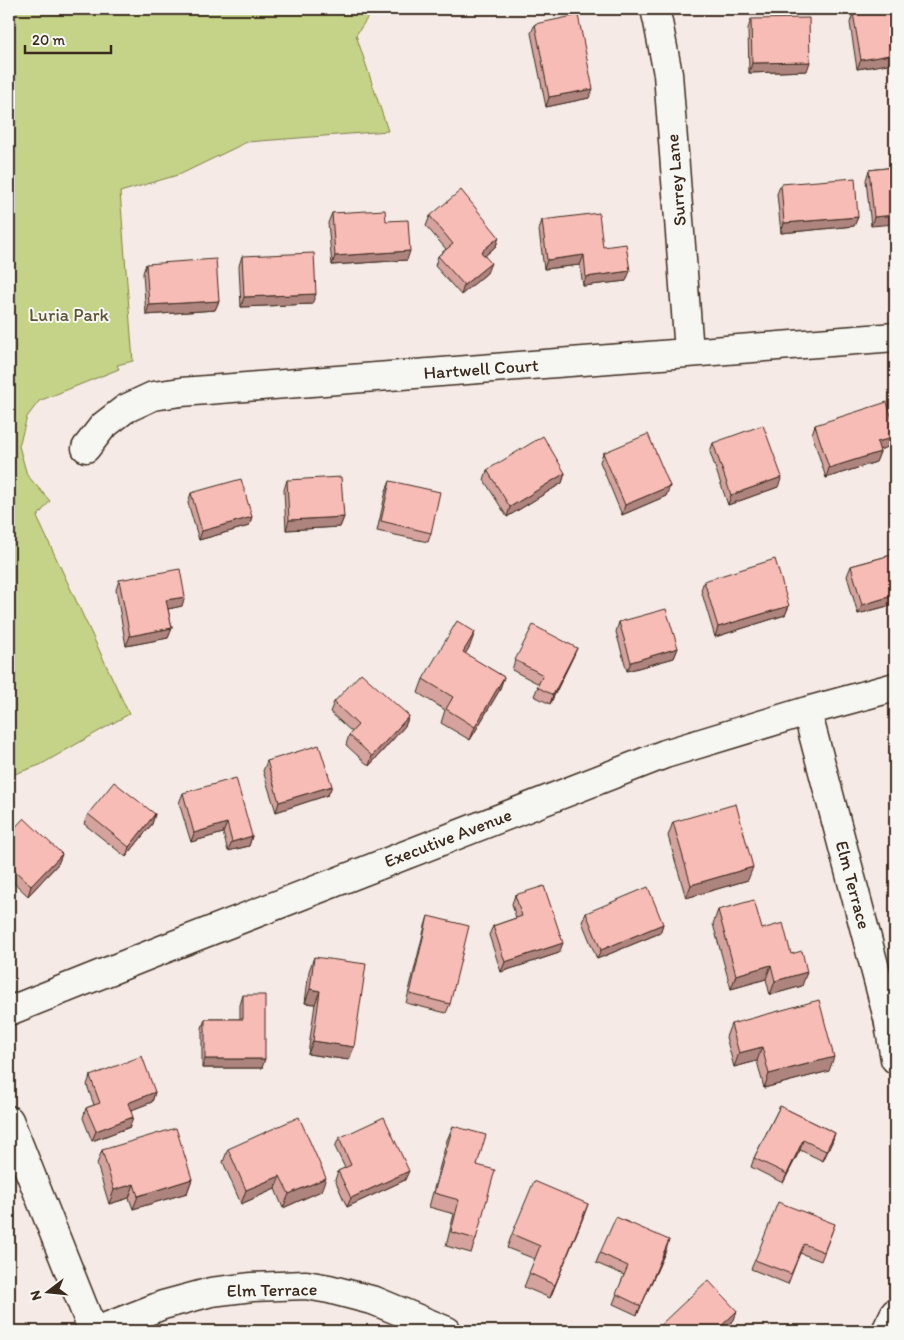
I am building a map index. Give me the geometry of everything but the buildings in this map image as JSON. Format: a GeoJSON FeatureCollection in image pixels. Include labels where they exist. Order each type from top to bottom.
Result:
{"type":"FeatureCollection","features":[{"type":"Feature","properties":{"kind":"street","name":"Surrey Lane"},"geometry":{"type":"LineString","coordinates":[[655,9],[668,74],[690,352]]}},
{"type":"Feature","properties":{"kind":"street","name":"Hartwell Court"},"geometry":{"type":"LineString","coordinates":[[86,448],[103,426],[125,408],[153,396],[181,392],[895,337]]}},
{"type":"Feature","properties":{"kind":"street","name":"Executive Avenue"},"geometry":{"type":"LineString","coordinates":[[9,1011],[169,946],[665,754],[807,711],[895,687]]}},
{"type":"Feature","properties":{"kind":"street","name":"Elm Terrace"},"geometry":{"type":"LineString","coordinates":[[807,711],[888,1018],[895,1053]]}},
{"type":"Feature","properties":{"kind":"street"},"geometry":{"type":"LineString","coordinates":[[9,1120],[94,1331]]}},
{"type":"Feature","properties":{"kind":"street","name":"Elm Terrace"},"geometry":{"type":"LineString","coordinates":[[94,1331],[163,1306],[211,1292],[252,1286],[306,1286],[329,1289],[375,1301],[446,1331]]}},
{"type":"Feature","properties":{"kind":"street"},"geometry":{"type":"LineString","coordinates":[[886,1331],[895,1313]]}},
{"type":"Feature","properties":{"kind":"green space","name":"Luria Park"},"geometry":{"type":"Polygon","coordinates":[[[9,9],[368,9],[370,14],[356,35],[388,131],[247,142],[181,174],[120,192],[133,361],[117,365],[119,369],[39,401],[27,417],[19,446],[27,475],[50,501],[37,517],[129,714],[40,765],[9,776],[9,9]]]}}]}
